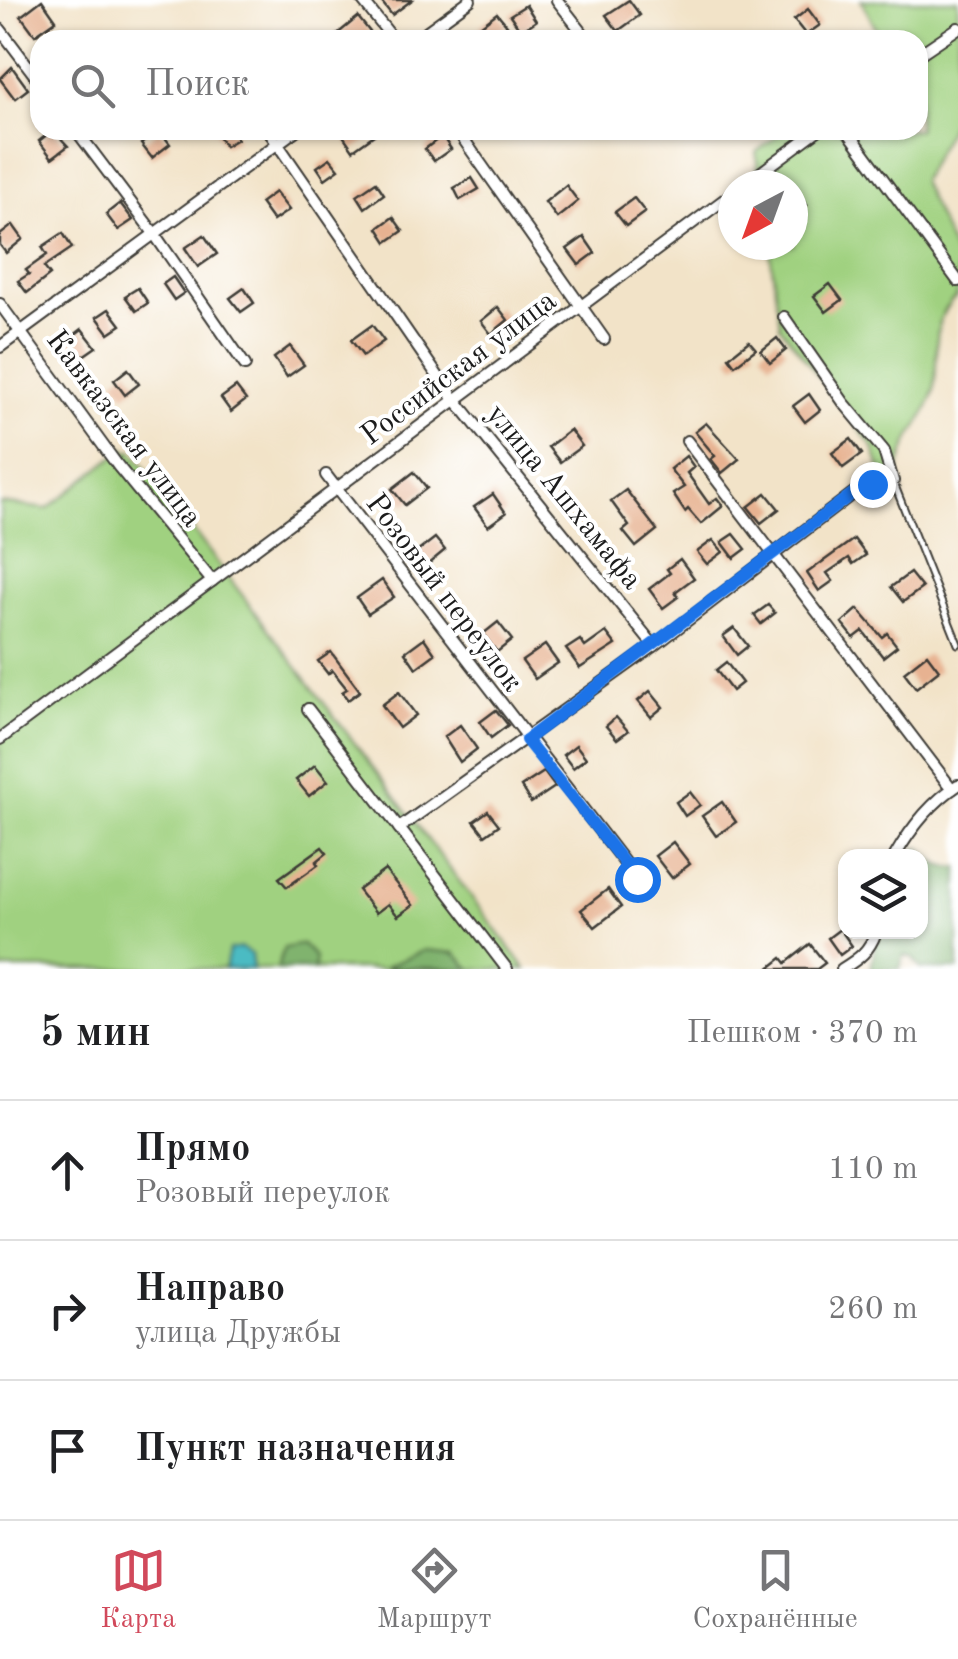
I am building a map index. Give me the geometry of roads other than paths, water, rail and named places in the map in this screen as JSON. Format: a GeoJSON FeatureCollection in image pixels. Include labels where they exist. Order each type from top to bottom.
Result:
{"type":"FeatureCollection","features":[{"type":"Feature","properties":{"kind":"street"},"geometry":{"type":"LineString","coordinates":[[362,0],[386,30]]}},
{"type":"Feature","properties":{"kind":"street"},"geometry":{"type":"LineString","coordinates":[[430,30],[470,0]]}},
{"type":"Feature","properties":{"kind":"street"},"geometry":{"type":"LineString","coordinates":[[557,0],[580,30]]}},
{"type":"Feature","properties":{"kind":"street"},"geometry":{"type":"LineString","coordinates":[[928,48],[958,28]]}},
{"type":"Feature","properties":{"kind":"street"},"geometry":{"type":"LineString","coordinates":[[0,29],[30,69]]}},
{"type":"Feature","properties":{"kind":"street"},"geometry":{"type":"LineString","coordinates":[[84,140],[244,364]]}},
{"type":"Feature","properties":{"kind":"street","name":"улица Ашхамафа"},"geometry":{"type":"LineString","coordinates":[[275,140],[456,400],[654,646]]}},
{"type":"Feature","properties":{"kind":"street"},"geometry":{"type":"LineString","coordinates":[[0,347],[283,140]]}},
{"type":"Feature","properties":{"kind":"street"},"geometry":{"type":"LineString","coordinates":[[465,140],[604,339]]}},
{"type":"Feature","properties":{"kind":"street"},"geometry":{"type":"LineString","coordinates":[[764,170],[805,140]]}},
{"type":"Feature","properties":{"kind":"street"},"geometry":{"type":"LineString","coordinates":[[854,140],[958,281]]}},
{"type":"Feature","properties":{"kind":"street","name":"Российская улица"},"geometry":{"type":"LineString","coordinates":[[0,739],[718,204]]}},
{"type":"Feature","properties":{"kind":"street","name":"Кавказcкая улица"},"geometry":{"type":"LineString","coordinates":[[0,304],[118,466],[212,581]]}},
{"type":"Feature","properties":{"kind":"street"},"geometry":{"type":"LineString","coordinates":[[399,828],[654,646],[860,488],[894,480],[884,451],[844,403],[784,317]]}},
{"type":"Feature","properties":{"kind":"street"},"geometry":{"type":"LineString","coordinates":[[687,441],[955,787],[909,832],[900,849]]}},
{"type":"Feature","properties":{"kind":"street","name":"Розовый переулок"},"geometry":{"type":"LineString","coordinates":[[326,475],[526,740],[637,879]]}},
{"type":"Feature","properties":{"kind":"street"},"geometry":{"type":"LineString","coordinates":[[308,709],[507,969]]}},
{"type":"Feature","properties":{"kind":"street"},"geometry":{"type":"LineString","coordinates":[[842,969],[863,956],[874,939]]}},
{"type":"Feature","properties":{"kind":"lane"},"geometry":{"type":"LineString","coordinates":[[894,480],[958,644]]}},
{"type":"Feature","properties":{"kind":"water"},"geometry":{"type":"Polygon","coordinates":[[[241,948],[251,954],[253,969],[225,969],[229,950],[241,948]]]}}]}
